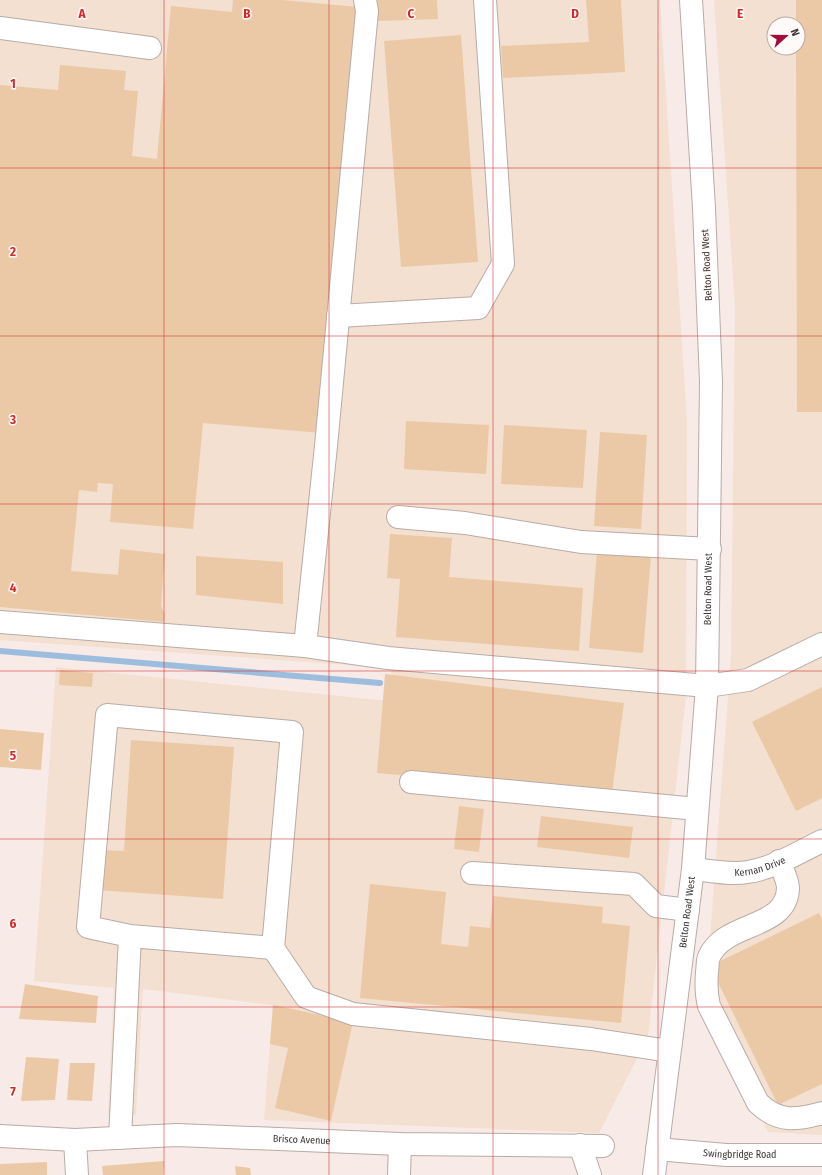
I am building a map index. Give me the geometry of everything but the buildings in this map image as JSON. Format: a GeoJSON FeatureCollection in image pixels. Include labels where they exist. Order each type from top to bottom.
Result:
{"type":"FeatureCollection","features":[{"type":"Feature","properties":{"kind":"street"},"geometry":{"type":"LineString","coordinates":[[305,646],[367,11],[365,0]]}},
{"type":"Feature","properties":{"kind":"street"},"geometry":{"type":"LineString","coordinates":[[338,316],[478,308],[503,264],[485,0]]}},
{"type":"Feature","properties":{"kind":"street","name":"Belton Road West"},"geometry":{"type":"LineString","coordinates":[[654,1175],[693,869],[707,686],[711,382],[709,308],[691,0]]}},
{"type":"Feature","properties":{"kind":"street"},"geometry":{"type":"LineString","coordinates":[[0,28],[150,48]]}},
{"type":"Feature","properties":{"kind":"street"},"geometry":{"type":"LineString","coordinates":[[398,517],[465,523],[581,542],[710,549]]}},
{"type":"Feature","properties":{"kind":"street"},"geometry":{"type":"LineString","coordinates":[[0,622],[305,646],[388,658],[707,686],[748,680],[822,644]]}},
{"type":"Feature","properties":{"kind":"street"},"geometry":{"type":"LineString","coordinates":[[274,948],[130,936],[88,927],[107,715],[292,732],[274,948],[306,997],[353,1014],[591,1039],[669,1051]]}},
{"type":"Feature","properties":{"kind":"street"},"geometry":{"type":"LineString","coordinates":[[411,782],[697,809]]}},
{"type":"Feature","properties":{"kind":"street","name":"Kernan Drive"},"geometry":{"type":"LineString","coordinates":[[693,869],[733,873],[748,872],[779,861],[822,841]]}},
{"type":"Feature","properties":{"kind":"street"},"geometry":{"type":"LineString","coordinates":[[779,861],[788,887],[784,904],[774,915],[727,936],[717,945],[709,957],[706,994],[709,1006],[758,1103],[768,1112],[782,1118],[802,1119],[822,1112]]}},
{"type":"Feature","properties":{"kind":"street"},"geometry":{"type":"LineString","coordinates":[[472,873],[634,884],[656,906],[688,910]]}},
{"type":"Feature","properties":{"kind":"street"},"geometry":{"type":"LineString","coordinates":[[120,1138],[130,936]]}},
{"type":"Feature","properties":{"kind":"street","name":"Brisco Avenue"},"geometry":{"type":"LineString","coordinates":[[0,1136],[75,1140],[177,1135],[400,1144],[603,1146]]}},
{"type":"Feature","properties":{"kind":"street"},"geometry":{"type":"LineString","coordinates":[[75,1140],[76,1175]]}},
{"type":"Feature","properties":{"kind":"street"},"geometry":{"type":"LineString","coordinates":[[399,1175],[400,1144]]}},
{"type":"Feature","properties":{"kind":"street"},"geometry":{"type":"LineString","coordinates":[[580,1145],[590,1175]]}},
{"type":"Feature","properties":{"kind":"street","name":"Swingbridge Road"},"geometry":{"type":"LineString","coordinates":[[657,1149],[726,1155],[822,1155]]}},
{"type":"Feature","properties":{"kind":"shaded area"},"geometry":{"type":"Polygon","coordinates":[[[0,0],[660,0],[687,421],[686,696],[648,1037],[599,1133],[264,1120],[273,1005],[143,989],[136,1115],[108,1114],[114,988],[34,981],[56,667],[389,701],[392,668],[0,640],[0,0]]]}},
{"type":"Feature","properties":{"kind":"shaded area"},"geometry":{"type":"Polygon","coordinates":[[[714,0],[822,0],[822,1135],[768,1132],[705,1004],[731,656],[735,306],[714,0]]]}},
{"type":"Feature","properties":{"kind":"waterway"},"geometry":{"type":"LineString","coordinates":[[0,651],[380,683]]}}]}
